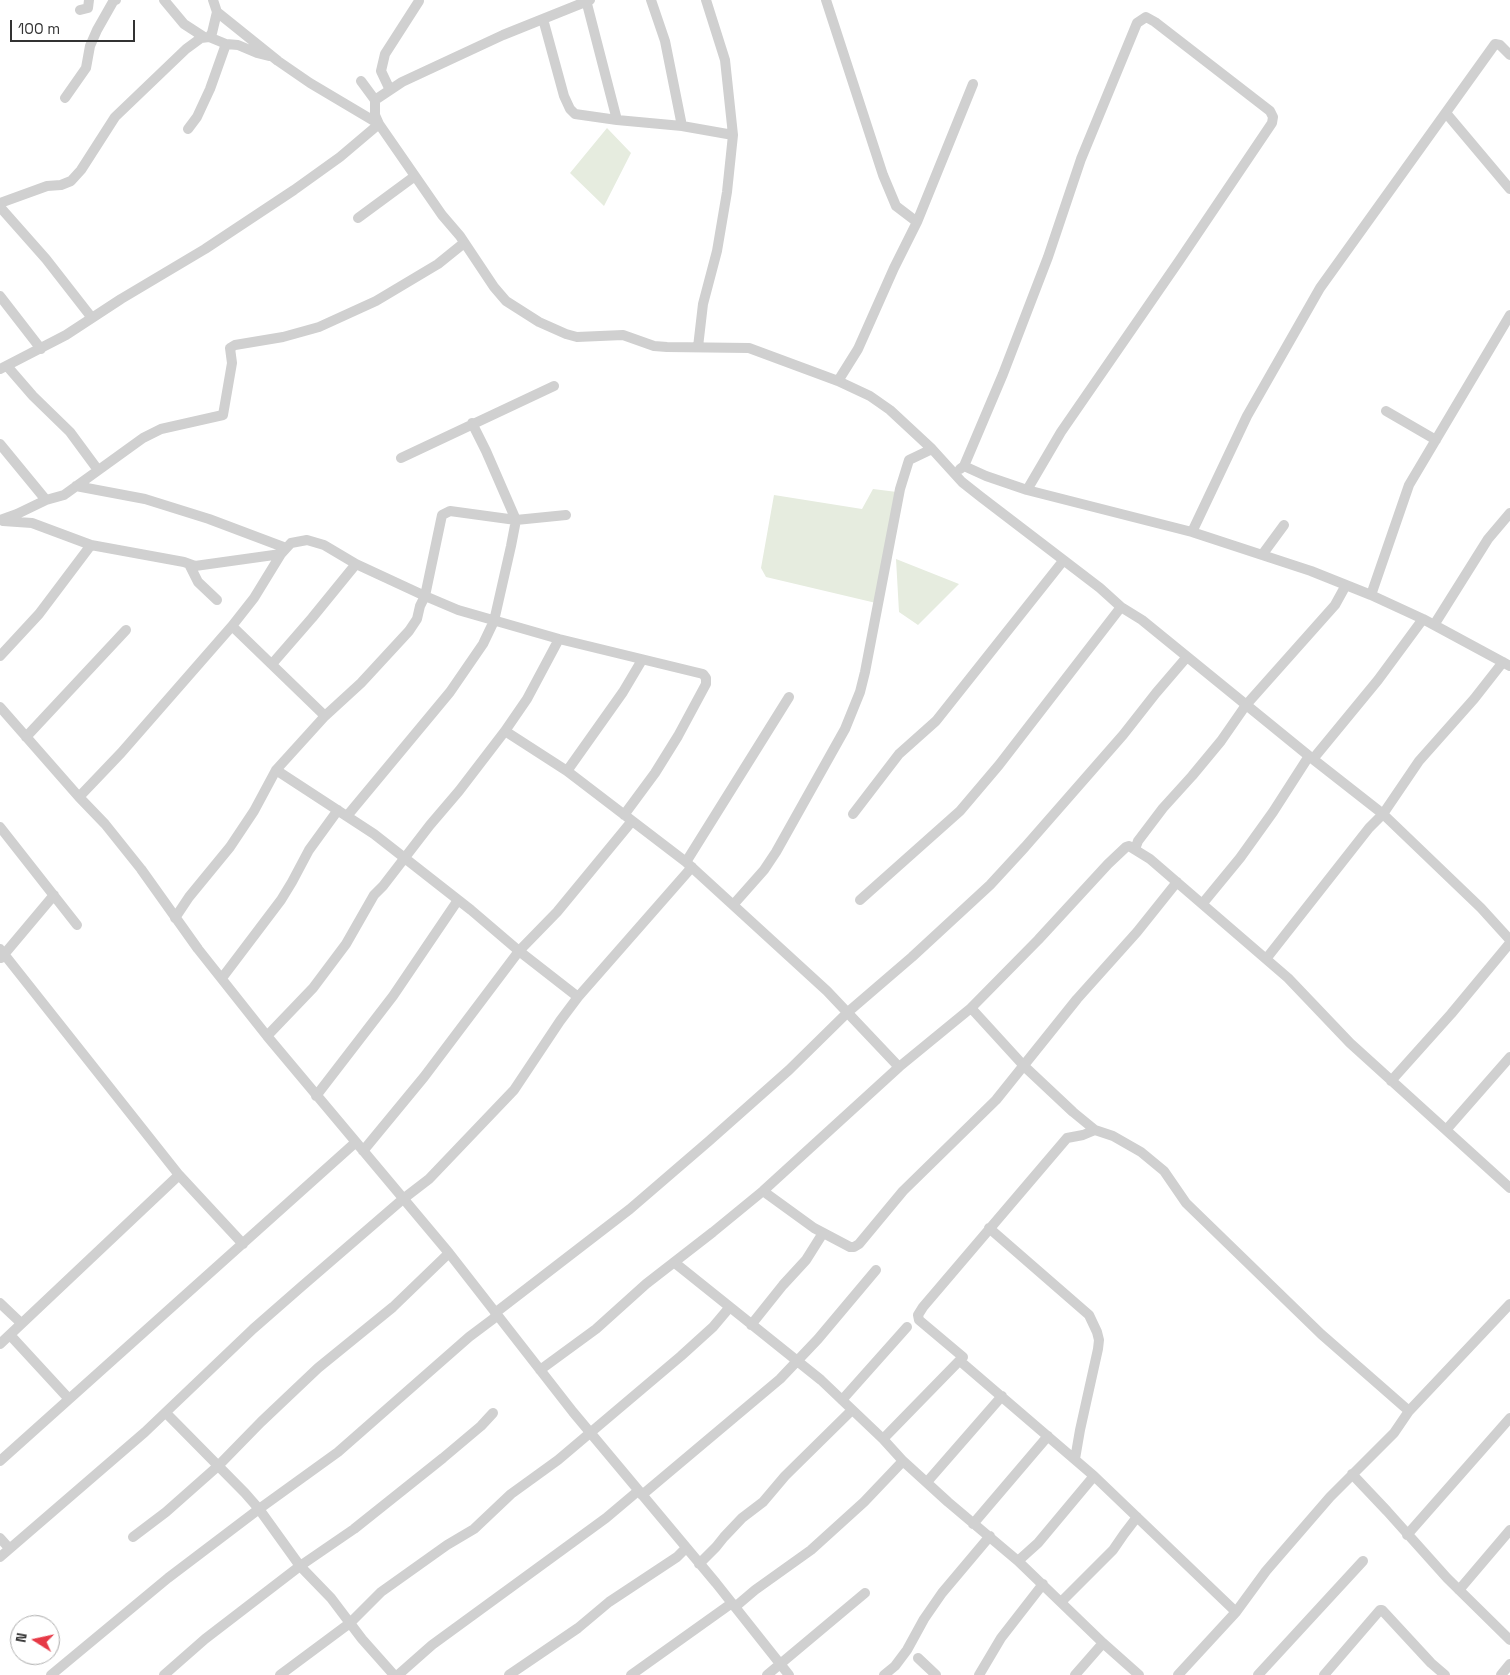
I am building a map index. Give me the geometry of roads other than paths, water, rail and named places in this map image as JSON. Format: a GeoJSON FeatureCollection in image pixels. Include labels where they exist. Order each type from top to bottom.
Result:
{"type":"FeatureCollection","features":[{"type":"Feature","properties":{"kind":"street"},"geometry":{"type":"LineString","coordinates":[[80,10],[88,8],[89,0]]}},
{"type":"Feature","properties":{"kind":"street"},"geometry":{"type":"LineString","coordinates":[[65,98],[86,68],[90,46],[97,30],[114,0],[116,0]]}},
{"type":"Feature","properties":{"kind":"street"},"geometry":{"type":"LineString","coordinates":[[164,0],[184,24],[206,37],[273,56]]}},
{"type":"Feature","properties":{"kind":"street"},"geometry":{"type":"LineString","coordinates":[[0,202],[47,186],[60,185],[71,181],[82,170],[115,117],[127,104],[153,82],[186,49],[212,32],[217,12],[214,0]]}},
{"type":"Feature","properties":{"kind":"street"},"geometry":{"type":"LineString","coordinates":[[375,100],[402,82],[504,35],[588,0],[617,120]]}},
{"type":"Feature","properties":{"kind":"street"},"geometry":{"type":"LineString","coordinates":[[651,0],[665,41],[682,126]]}},
{"type":"Feature","properties":{"kind":"street"},"geometry":{"type":"LineString","coordinates":[[698,347],[702,304],[716,252],[727,192],[733,135],[725,60],[706,0]]}},
{"type":"Feature","properties":{"kind":"street"},"geometry":{"type":"LineString","coordinates":[[826,0],[882,175],[896,206],[917,222]]}},
{"type":"Feature","properties":{"kind":"street"},"geometry":{"type":"LineString","coordinates":[[390,90],[382,71],[385,54],[419,1]]}},
{"type":"Feature","properties":{"kind":"street"},"geometry":{"type":"LineString","coordinates":[[217,12],[310,83],[379,124]]}},
{"type":"Feature","properties":{"kind":"street"},"geometry":{"type":"LineString","coordinates":[[955,473],[964,466],[1003,374],[1048,257],[1085,150],[1137,23],[1146,17],[1270,111],[1273,117],[1272,123],[1061,432],[1027,490]]}},
{"type":"Feature","properties":{"kind":"street"},"geometry":{"type":"LineString","coordinates":[[543,18],[564,96],[570,109],[575,114],[682,126],[733,135]]}},
{"type":"Feature","properties":{"kind":"street"},"geometry":{"type":"LineString","coordinates":[[188,130],[197,117],[210,89],[226,44]]}},
{"type":"Feature","properties":{"kind":"street"},"geometry":{"type":"LineString","coordinates":[[1192,532],[1248,416],[1320,288],[1495,44],[1500,45],[1510,55]]}},
{"type":"Feature","properties":{"kind":"street"},"geometry":{"type":"LineString","coordinates":[[360,81],[375,100],[374,115],[379,124],[494,287],[506,301],[554,330],[577,337],[623,335],[654,346],[749,348],[838,381],[870,396],[890,410],[932,449],[962,482],[1100,588],[1121,607],[1142,620],[1186,658],[1383,814],[1481,908],[1510,942],[1451,1014],[1391,1081]]}},
{"type":"Feature","properties":{"kind":"street"},"geometry":{"type":"LineString","coordinates":[[838,381],[858,349],[917,222],[973,84]]}},
{"type":"Feature","properties":{"kind":"street"},"geometry":{"type":"LineString","coordinates":[[1446,113],[1510,189]]}},
{"type":"Feature","properties":{"kind":"street"},"geometry":{"type":"LineString","coordinates":[[98,470],[70,432],[4,368],[92,318],[206,249],[340,157],[379,124]]}},
{"type":"Feature","properties":{"kind":"street"},"geometry":{"type":"LineString","coordinates":[[358,218],[415,176]]}},
{"type":"Feature","properties":{"kind":"street"},"geometry":{"type":"LineString","coordinates":[[0,207],[46,258],[92,318]]}},
{"type":"Feature","properties":{"kind":"street"},"geometry":{"type":"LineString","coordinates":[[0,521],[46,500],[64,495],[143,438],[161,430],[223,415],[232,363],[230,348],[235,344],[283,337],[319,327],[376,301],[438,264],[464,243]]}},
{"type":"Feature","properties":{"kind":"street"},"geometry":{"type":"LineString","coordinates":[[0,296],[41,348]]}},
{"type":"Feature","properties":{"kind":"street"},"geometry":{"type":"LineString","coordinates":[[1371,594],[1410,485],[1510,315]]}},
{"type":"Feature","properties":{"kind":"street"},"geometry":{"type":"LineString","coordinates":[[401,458],[554,386]]}},
{"type":"Feature","properties":{"kind":"street"},"geometry":{"type":"LineString","coordinates":[[1386,411],[1436,440]]}},
{"type":"Feature","properties":{"kind":"street"},"geometry":{"type":"LineString","coordinates":[[222,978],[280,900],[309,850],[450,692],[482,644],[494,621],[516,520],[472,423]]}},
{"type":"Feature","properties":{"kind":"street"},"geometry":{"type":"LineString","coordinates":[[0,444],[46,500]]}},
{"type":"Feature","properties":{"kind":"street"},"geometry":{"type":"LineString","coordinates":[[733,905],[764,870],[776,852],[845,729],[860,692],[865,672],[900,489],[910,460],[932,449]]}},
{"type":"Feature","properties":{"kind":"street"},"geometry":{"type":"LineString","coordinates":[[964,466],[986,476],[1027,490],[1192,532],[1371,594],[1423,618],[1507,664],[1474,698],[1419,761],[1383,814],[1266,959]]}},
{"type":"Feature","properties":{"kind":"street"},"geometry":{"type":"LineString","coordinates":[[76,486],[146,499],[209,519],[284,551]]}},
{"type":"Feature","properties":{"kind":"street"},"geometry":{"type":"LineString","coordinates":[[175,918],[189,897],[230,847],[254,811],[276,770],[325,716],[361,682],[409,630],[416,619],[424,596],[442,515],[450,511],[516,520],[566,515]]}},
{"type":"Feature","properties":{"kind":"street"},"geometry":{"type":"LineString","coordinates":[[1434,625],[1488,539],[1510,513]]}},
{"type":"Feature","properties":{"kind":"street"},"geometry":{"type":"LineString","coordinates":[[0,521],[32,523],[91,545],[195,566],[284,551]]}},
{"type":"Feature","properties":{"kind":"street"},"geometry":{"type":"LineString","coordinates":[[1262,555],[1284,525]]}},
{"type":"Feature","properties":{"kind":"street"},"geometry":{"type":"LineString","coordinates":[[79,797],[121,753],[232,626],[254,598],[291,543],[307,540],[324,545],[356,564],[458,610],[559,640],[704,674],[706,684],[678,736],[628,818],[557,912],[519,951],[424,1077],[363,1151]]}},
{"type":"Feature","properties":{"kind":"street"},"geometry":{"type":"LineString","coordinates":[[0,656],[39,614],[91,545]]}},
{"type":"Feature","properties":{"kind":"street"},"geometry":{"type":"LineString","coordinates":[[853,814],[899,754],[936,721],[1063,561]]}},
{"type":"Feature","properties":{"kind":"street"},"geometry":{"type":"LineString","coordinates":[[189,564],[198,582],[217,600]]}},
{"type":"Feature","properties":{"kind":"street"},"geometry":{"type":"LineString","coordinates":[[272,664],[356,564]]}},
{"type":"Feature","properties":{"kind":"street"},"geometry":{"type":"LineString","coordinates":[[1135,849],[1138,841],[1221,741],[1246,705],[1335,605],[1346,585]]}},
{"type":"Feature","properties":{"kind":"street"},"geometry":{"type":"LineString","coordinates":[[860,900],[960,810],[999,765],[1121,607]]}},
{"type":"Feature","properties":{"kind":"street"},"geometry":{"type":"LineString","coordinates":[[1203,903],[1240,858],[1311,758],[1378,680],[1423,618]]}},
{"type":"Feature","properties":{"kind":"street"},"geometry":{"type":"LineString","coordinates":[[232,626],[325,716]]}},
{"type":"Feature","properties":{"kind":"street"},"geometry":{"type":"LineString","coordinates":[[26,737],[126,630]]}},
{"type":"Feature","properties":{"kind":"street"},"geometry":{"type":"LineString","coordinates":[[267,1036],[312,988],[346,944],[374,896],[505,731],[527,699],[559,640]]}},
{"type":"Feature","properties":{"kind":"street"},"geometry":{"type":"LineString","coordinates":[[50,1675],[168,1578],[338,1452],[496,1314],[637,1202],[789,1070],[848,1012],[912,957],[996,878],[1026,847],[1124,735],[1156,692],[1186,658]]}},
{"type":"Feature","properties":{"kind":"street"},"geometry":{"type":"LineString","coordinates":[[567,771],[623,692],[642,660]]}},
{"type":"Feature","properties":{"kind":"street"},"geometry":{"type":"LineString","coordinates":[[0,1557],[166,1413],[253,1330],[403,1199],[429,1179],[514,1090],[578,997],[689,865],[789,697]]}},
{"type":"Feature","properties":{"kind":"street"},"geometry":{"type":"LineString","coordinates":[[0,707],[104,824],[141,869],[198,949],[267,1036],[449,1253],[590,1433],[734,1605],[789,1675]]}},
{"type":"Feature","properties":{"kind":"street"},"geometry":{"type":"LineString","coordinates":[[505,731],[567,771],[689,865],[791,956],[848,1012],[899,1067]]}},
{"type":"Feature","properties":{"kind":"street"},"geometry":{"type":"LineString","coordinates":[[276,770],[343,813],[405,857],[578,997]]}},
{"type":"Feature","properties":{"kind":"street"},"geometry":{"type":"LineString","coordinates":[[0,827],[77,925]]}},
{"type":"Feature","properties":{"kind":"street"},"geometry":{"type":"LineString","coordinates":[[540,1370],[596,1329],[646,1284],[675,1263],[762,1191],[899,1067],[971,1008],[1038,940],[1086,887],[1129,846],[1142,853],[1203,903],[1288,978],[1350,1043],[1509,1184]]}},
{"type":"Feature","properties":{"kind":"street"},"geometry":{"type":"LineString","coordinates":[[762,1191],[814,1228],[850,1247],[854,1247],[903,1191],[996,1100],[1077,999],[1137,932],[1177,882]]}},
{"type":"Feature","properties":{"kind":"street"},"geometry":{"type":"LineString","coordinates":[[54,895],[1,954],[180,1175],[243,1244]]}},
{"type":"Feature","properties":{"kind":"street"},"geometry":{"type":"LineString","coordinates":[[316,1096],[393,996],[458,900]]}},
{"type":"Feature","properties":{"kind":"street"},"geometry":{"type":"LineString","coordinates":[[971,1008],[1024,1066],[1073,1112],[1095,1130],[1113,1136],[1141,1152],[1164,1171],[1186,1203],[1322,1334],[1409,1410]]}},
{"type":"Feature","properties":{"kind":"street"},"geometry":{"type":"LineString","coordinates":[[1446,1130],[1510,1057]]}},
{"type":"Feature","properties":{"kind":"street"},"geometry":{"type":"LineString","coordinates":[[883,1439],[960,1361],[962,1356],[918,1320],[918,1315],[989,1228],[1067,1138],[1083,1135],[1095,1130]]}},
{"type":"Feature","properties":{"kind":"street"},"geometry":{"type":"LineString","coordinates":[[0,1460],[356,1142]]}},
{"type":"Feature","properties":{"kind":"street"},"geometry":{"type":"LineString","coordinates":[[0,1344],[20,1323],[180,1175]]}},
{"type":"Feature","properties":{"kind":"street"},"geometry":{"type":"LineString","coordinates":[[989,1228],[1089,1315],[1098,1332],[1098,1349],[1075,1459]]}},
{"type":"Feature","properties":{"kind":"street"},"geometry":{"type":"LineString","coordinates":[[751,1325],[782,1285],[806,1260],[823,1233]]}},
{"type":"Feature","properties":{"kind":"street"},"geometry":{"type":"LineString","coordinates":[[133,1537],[166,1512],[218,1466],[318,1368],[393,1307],[449,1253]]}},
{"type":"Feature","properties":{"kind":"street"},"geometry":{"type":"LineString","coordinates":[[675,1263],[797,1361],[842,1400],[903,1461],[973,1524],[990,1536],[1018,1561],[1139,1675]]}},
{"type":"Feature","properties":{"kind":"street"},"geometry":{"type":"LineString","coordinates":[[166,1413],[259,1509],[300,1566],[331,1598],[350,1623],[396,1675],[432,1645],[640,1493],[730,1422],[780,1379],[876,1270]]}},
{"type":"Feature","properties":{"kind":"street"},"geometry":{"type":"LineString","coordinates":[[0,1303],[20,1323]]}},
{"type":"Feature","properties":{"kind":"street"},"geometry":{"type":"LineString","coordinates":[[1178,1675],[1236,1612],[1266,1571],[1352,1474],[1394,1433],[1409,1410],[1510,1304]]}},
{"type":"Feature","properties":{"kind":"street"},"geometry":{"type":"LineString","coordinates":[[280,1675],[350,1623],[381,1592],[474,1529],[511,1494],[558,1460],[713,1328],[729,1308]]}},
{"type":"Feature","properties":{"kind":"street"},"geometry":{"type":"LineString","coordinates":[[842,1400],[907,1327]]}},
{"type":"Feature","properties":{"kind":"street"},"geometry":{"type":"LineString","coordinates":[[10,1335],[69,1399]]}},
{"type":"Feature","properties":{"kind":"street"},"geometry":{"type":"LineString","coordinates":[[960,1361],[1094,1476],[1236,1612]]}},
{"type":"Feature","properties":{"kind":"street"},"geometry":{"type":"LineString","coordinates":[[927,1482],[1002,1396]]}},
{"type":"Feature","properties":{"kind":"street"},"geometry":{"type":"LineString","coordinates":[[699,1564],[742,1518],[763,1502],[785,1476],[852,1410]]}},
{"type":"Feature","properties":{"kind":"street"},"geometry":{"type":"LineString","coordinates":[[164,1675],[205,1639],[300,1566],[354,1529],[443,1458],[481,1426],[493,1413]]}},
{"type":"Feature","properties":{"kind":"street"},"geometry":{"type":"LineString","coordinates":[[1407,1534],[1510,1418]]}},
{"type":"Feature","properties":{"kind":"street"},"geometry":{"type":"LineString","coordinates":[[973,1524],[1048,1436]]}},
{"type":"Feature","properties":{"kind":"street"},"geometry":{"type":"LineString","coordinates":[[631,1675],[811,1550],[864,1502],[903,1461]]}},
{"type":"Feature","properties":{"kind":"street"},"geometry":{"type":"LineString","coordinates":[[1352,1474],[1459,1590],[1510,1640]]}},
{"type":"Feature","properties":{"kind":"street"},"geometry":{"type":"LineString","coordinates":[[1018,1561],[1038,1543],[1094,1476]]}},
{"type":"Feature","properties":{"kind":"street"},"geometry":{"type":"LineString","coordinates":[[1061,1602],[1113,1550],[1137,1518]]}},
{"type":"Feature","properties":{"kind":"street"},"geometry":{"type":"LineString","coordinates":[[1459,1590],[1510,1530]]}},
{"type":"Feature","properties":{"kind":"street"},"geometry":{"type":"LineString","coordinates":[[884,1675],[907,1650],[942,1593],[990,1536]]}},
{"type":"Feature","properties":{"kind":"street"},"geometry":{"type":"LineString","coordinates":[[0,1538],[10,1548]]}},
{"type":"Feature","properties":{"kind":"street"},"geometry":{"type":"LineString","coordinates":[[509,1675],[578,1628],[609,1602],[677,1557],[686,1548]]}},
{"type":"Feature","properties":{"kind":"street"},"geometry":{"type":"LineString","coordinates":[[1258,1675],[1363,1561]]}},
{"type":"Feature","properties":{"kind":"street"},"geometry":{"type":"LineString","coordinates":[[979,1675],[1001,1638],[1043,1584]]}},
{"type":"Feature","properties":{"kind":"street"},"geometry":{"type":"LineString","coordinates":[[767,1675],[866,1593]]}},
{"type":"Feature","properties":{"kind":"street"},"geometry":{"type":"LineString","coordinates":[[1324,1675],[1382,1610],[1431,1663],[1445,1675]]}},
{"type":"Feature","properties":{"kind":"street"},"geometry":{"type":"LineString","coordinates":[[1075,1675],[1103,1643]]}},
{"type":"Feature","properties":{"kind":"street"},"geometry":{"type":"LineString","coordinates":[[918,1658],[936,1675]]}},
{"type":"Feature","properties":{"kind":"street"},"geometry":{"type":"LineString","coordinates":[[1501,1675],[1510,1664]]}}]}
